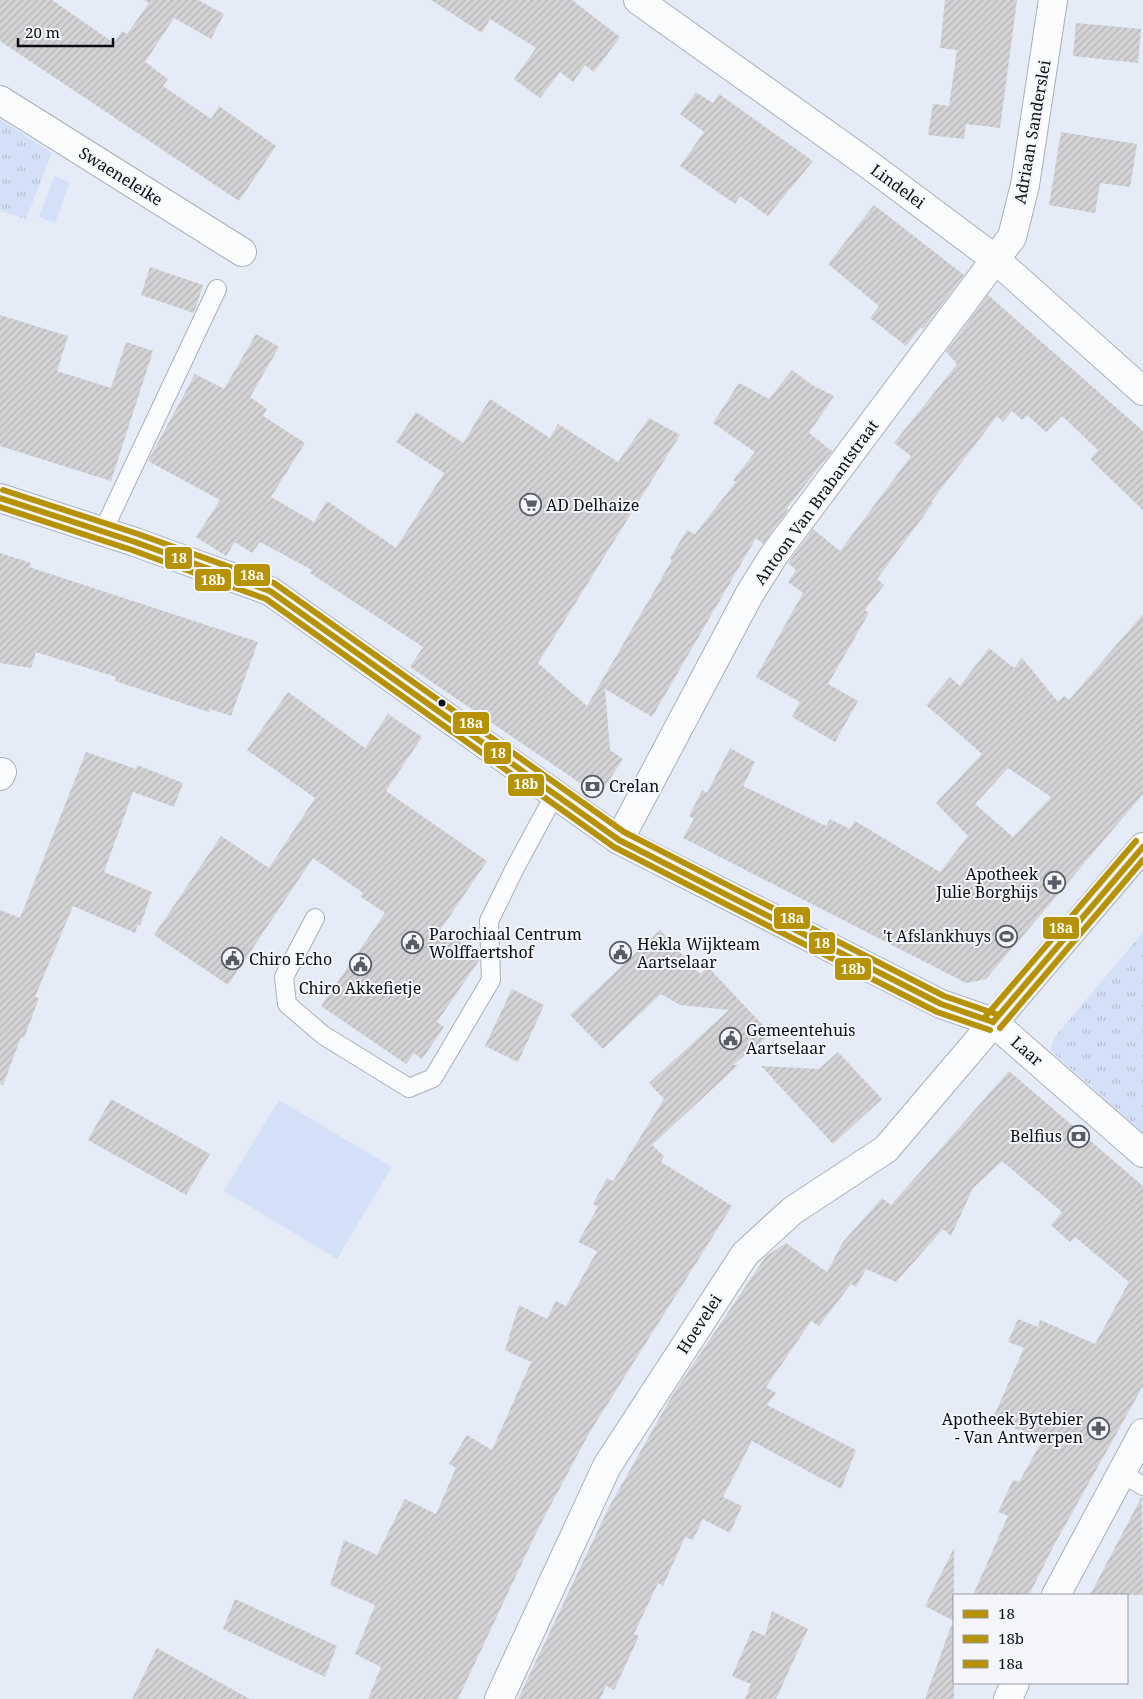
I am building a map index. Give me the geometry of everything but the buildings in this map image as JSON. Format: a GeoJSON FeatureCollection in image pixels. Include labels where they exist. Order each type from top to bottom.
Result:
{"type":"FeatureCollection","features":[{"type":"Feature","properties":{"kind":"street","name":"Lindelei"},"geometry":{"type":"LineString","coordinates":[[638,0],[868,164],[995,259],[1143,391]]}},
{"type":"Feature","properties":{"kind":"street","name":"Adriaan Sanderslei"},"geometry":{"type":"LineString","coordinates":[[995,259],[1012,237],[1026,185],[1053,0]]}},
{"type":"Feature","properties":{"kind":"street","name":"Swaeneleike"},"geometry":{"type":"LineString","coordinates":[[0,100],[242,252]]}},
{"type":"Feature","properties":{"kind":"street","name":"Antoon Van Brabantstraat"},"geometry":{"type":"LineString","coordinates":[[619,840],[744,604],[774,555],[995,259]]}},
{"type":"Feature","properties":{"kind":"street"},"geometry":{"type":"LineString","coordinates":[[0,498],[270,591],[619,840],[941,1004],[993,1022],[1143,847]]}},
{"type":"Feature","properties":{"kind":"street","name":"Laar"},"geometry":{"type":"LineString","coordinates":[[993,1022],[1143,1153]]}},
{"type":"Feature","properties":{"kind":"street","name":"Hoevelei"},"geometry":{"type":"LineString","coordinates":[[499,1699],[607,1466],[745,1254],[792,1211],[886,1149],[993,1022]]}},
{"type":"Feature","properties":{"kind":"street"},"geometry":{"type":"LineString","coordinates":[[1057,1594],[1132,1480],[1143,1433]]}},
{"type":"Feature","properties":{"kind":"lane"},"geometry":{"type":"LineString","coordinates":[[103,532],[217,289]]}},
{"type":"Feature","properties":{"kind":"lane"},"geometry":{"type":"LineString","coordinates":[[315,918],[284,977],[287,1004],[323,1035],[409,1088],[433,1078],[491,980],[489,921],[555,794]]}},
{"type":"Feature","properties":{"kind":"green space"},"geometry":{"type":"Polygon","coordinates":[[[0,119],[52,153],[26,219],[0,211],[0,119]]]}},
{"type":"Feature","properties":{"kind":"green space"},"geometry":{"type":"Polygon","coordinates":[[[54,176],[70,182],[55,223],[39,217],[54,176]]]}},
{"type":"Feature","properties":{"kind":"green space"},"geometry":{"type":"Polygon","coordinates":[[[1143,932],[1143,1132],[1050,1050],[1054,1038],[1143,932]]]}},
{"type":"Feature","properties":{"kind":"green space"},"geometry":{"type":"Polygon","coordinates":[[[279,1100],[392,1167],[337,1259],[224,1191],[279,1100]]]}},
{"type":"Feature","properties":{"kind":"transit line","name":"18a"},"geometry":{"type":"LineString","coordinates":[[3,490],[138,534],[274,583],[624,832],[944,996],[996,1014]]}},
{"type":"Feature","properties":{"kind":"transit line","name":"18"},"geometry":{"type":"LineString","coordinates":[[0,498],[135,542],[270,591],[619,840],[941,1004],[993,1022]]}},
{"type":"Feature","properties":{"kind":"transit line","name":"18b"},"geometry":{"type":"LineString","coordinates":[[0,507],[132,550],[266,599],[614,847],[937,1012],[990,1030]]}},
{"type":"Feature","properties":{"kind":"transit line","name":"18a"},"geometry":{"type":"LineString","coordinates":[[986,1016],[1136,841]]}},
{"type":"Feature","properties":{"kind":"transit line","name":"18"},"geometry":{"type":"LineString","coordinates":[[993,1022],[1143,847]]}},
{"type":"Feature","properties":{"kind":"transit line","name":"18b"},"geometry":{"type":"LineString","coordinates":[[1000,1028],[1143,860]]}},
{"type":"Feature","properties":{"kind":"place","name":"AD Delhaize"},"geometry":{"type":"Point","coordinates":[530,505]}},
{"type":"Feature","properties":{"kind":"place","name":"Crelan"},"geometry":{"type":"Point","coordinates":[593,786]}},
{"type":"Feature","properties":{"kind":"place","name":"Apotheek Julie Borghijs"},"geometry":{"type":"Point","coordinates":[1054,883]}},
{"type":"Feature","properties":{"kind":"place","name":"'t Afslankhuys"},"geometry":{"type":"Point","coordinates":[1007,936]}},
{"type":"Feature","properties":{"kind":"place","name":"Parochiaal Centrum Wolffaertshof"},"geometry":{"type":"Point","coordinates":[413,943]}},
{"type":"Feature","properties":{"kind":"place","name":"Hekla Wijkteam Aartselaar"},"geometry":{"type":"Point","coordinates":[621,953]}},
{"type":"Feature","properties":{"kind":"place","name":"Chiro Echo"},"geometry":{"type":"Point","coordinates":[233,959]}},
{"type":"Feature","properties":{"kind":"place","name":"Chiro Akkefietje"},"geometry":{"type":"Point","coordinates":[360,964]}},
{"type":"Feature","properties":{"kind":"place","name":"Gemeentehuis Aartselaar"},"geometry":{"type":"Point","coordinates":[730,1039]}},
{"type":"Feature","properties":{"kind":"place","name":"Belfius"},"geometry":{"type":"Point","coordinates":[1078,1136]}},
{"type":"Feature","properties":{"kind":"place","name":"Apotheek Bytebier - Van Antwerpen"},"geometry":{"type":"Point","coordinates":[1099,1428]}}]}
